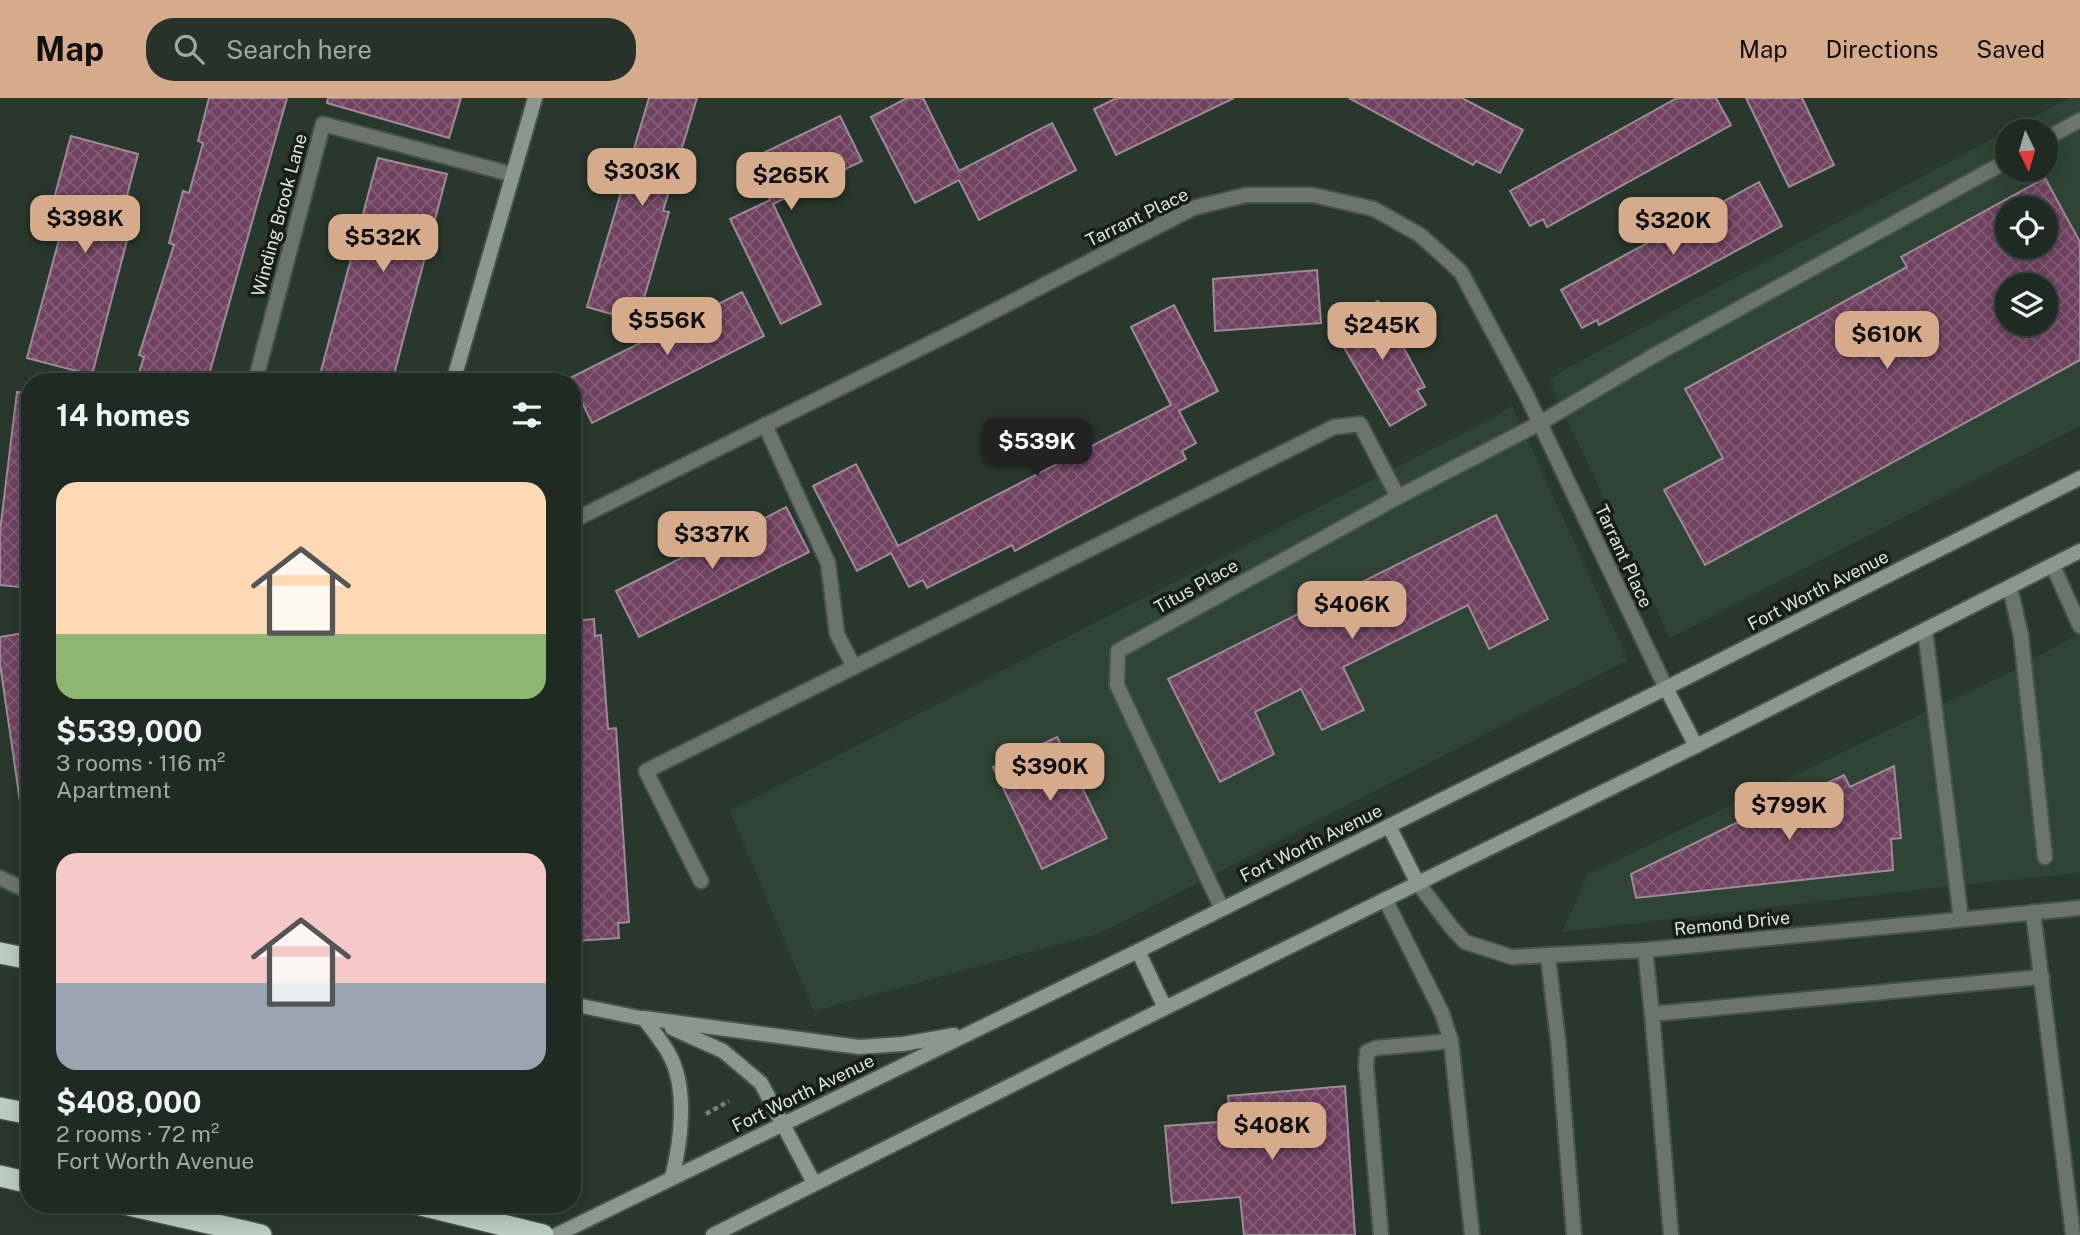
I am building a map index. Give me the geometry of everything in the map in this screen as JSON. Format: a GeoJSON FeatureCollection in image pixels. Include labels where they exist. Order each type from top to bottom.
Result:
{"type":"FeatureCollection","features":[{"type":"Feature","properties":{"kind":"highway"},"geometry":{"type":"LineString","coordinates":[[0,953],[21,957]]}},
{"type":"Feature","properties":{"kind":"highway"},"geometry":{"type":"LineString","coordinates":[[0,1108],[21,1112]]}},
{"type":"Feature","properties":{"kind":"highway"},"geometry":{"type":"LineString","coordinates":[[0,1176],[21,1181]]}},
{"type":"Feature","properties":{"kind":"highway"},"geometry":{"type":"LineString","coordinates":[[164,1213],[261,1235]]}},
{"type":"Feature","properties":{"kind":"highway"},"geometry":{"type":"LineString","coordinates":[[454,1213],[543,1235]]}},
{"type":"Feature","properties":{"kind":"main road"},"geometry":{"type":"LineString","coordinates":[[456,373],[535,98]]}},
{"type":"Feature","properties":{"kind":"main road","name":"Fort Worth Avenue"},"geometry":{"type":"LineString","coordinates":[[556,1235],[1138,951],[2080,478]]}},
{"type":"Feature","properties":{"kind":"main road"},"geometry":{"type":"LineString","coordinates":[[713,1235],[1417,882],[1696,746],[2080,551]]}},
{"type":"Feature","properties":{"kind":"main road"},"geometry":{"type":"LineString","coordinates":[[1666,688],[1696,746]]}},
{"type":"Feature","properties":{"kind":"main road"},"geometry":{"type":"LineString","coordinates":[[1389,826],[1417,882]]}},
{"type":"Feature","properties":{"kind":"main road"},"geometry":{"type":"LineString","coordinates":[[1138,951],[1165,1008]]}},
{"type":"Feature","properties":{"kind":"main road"},"geometry":{"type":"LineString","coordinates":[[581,1006],[644,1018],[859,1047],[903,1044],[972,1033]]}},
{"type":"Feature","properties":{"kind":"main road"},"geometry":{"type":"LineString","coordinates":[[644,1018],[681,1031],[723,1051],[761,1083],[814,1183]]}},
{"type":"Feature","properties":{"kind":"main road"},"geometry":{"type":"LineString","coordinates":[[644,1018],[670,1055],[680,1094],[679,1149],[672,1177]]}},
{"type":"Feature","properties":{"kind":"street"},"geometry":{"type":"LineString","coordinates":[[2058,132],[2080,120]]}},
{"type":"Feature","properties":{"kind":"street","name":"Winding Brook Lane"},"geometry":{"type":"LineString","coordinates":[[257,373],[323,124],[511,174]]}},
{"type":"Feature","properties":{"kind":"street","name":"Titus Place"},"geometry":{"type":"LineString","coordinates":[[1222,909],[1117,685],[1118,651],[1398,497],[1540,423],[1665,349],[1995,167]]}},
{"type":"Feature","properties":{"kind":"street","name":"Tarrant Place"},"geometry":{"type":"LineString","coordinates":[[581,517],[961,328],[1193,208],[1246,195],[1313,195],[1374,209],[1420,235],[1461,272],[1540,423],[1666,688]]}},
{"type":"Feature","properties":{"kind":"street"},"geometry":{"type":"LineString","coordinates":[[701,881],[646,771],[1334,427],[1360,424],[1398,497]]}},
{"type":"Feature","properties":{"kind":"street"},"geometry":{"type":"LineString","coordinates":[[765,425],[828,563],[837,634],[854,667]]}},
{"type":"Feature","properties":{"kind":"street"},"geometry":{"type":"LineString","coordinates":[[2053,566],[2080,626]]}},
{"type":"Feature","properties":{"kind":"street"},"geometry":{"type":"LineString","coordinates":[[2010,587],[2021,636],[2045,858]]}},
{"type":"Feature","properties":{"kind":"street"},"geometry":{"type":"LineString","coordinates":[[1925,630],[1961,919]]}},
{"type":"Feature","properties":{"kind":"street"},"geometry":{"type":"LineString","coordinates":[[0,878],[21,888]]}},
{"type":"Feature","properties":{"kind":"street","name":"Remond Drive"},"geometry":{"type":"LineString","coordinates":[[1417,882],[1465,942],[1512,957],[1645,950],[2080,908]]}},
{"type":"Feature","properties":{"kind":"street"},"geometry":{"type":"LineString","coordinates":[[1385,899],[1442,1013],[1451,1041],[1472,1235]]}},
{"type":"Feature","properties":{"kind":"street"},"geometry":{"type":"LineString","coordinates":[[2033,912],[2073,1235]]}},
{"type":"Feature","properties":{"kind":"street"},"geometry":{"type":"LineString","coordinates":[[1645,950],[1671,1235]]}},
{"type":"Feature","properties":{"kind":"street"},"geometry":{"type":"LineString","coordinates":[[1548,957],[1558,1040],[1574,1235]]}},
{"type":"Feature","properties":{"kind":"street"},"geometry":{"type":"LineString","coordinates":[[1652,1014],[2042,977]]}},
{"type":"Feature","properties":{"kind":"street"},"geometry":{"type":"LineString","coordinates":[[1381,1235],[1367,1052],[1376,1048],[1451,1041]]}},
{"type":"Feature","properties":{"kind":"path"},"geometry":{"type":"LineString","coordinates":[[697,1118],[729,1101]]}},
{"type":"Feature","properties":{"kind":"shaded area"},"geometry":{"type":"Polygon","coordinates":[[[2068,98],[2080,98],[2080,426],[1670,638],[1549,381],[1564,370],[1995,137],[1995,182],[2058,182],[2058,119],[2029,119],[2068,98]]]}},
{"type":"Feature","properties":{"kind":"shaded area"},"geometry":{"type":"Polygon","coordinates":[[[1512,406],[1628,660],[1101,933],[814,1011],[730,811],[1512,406]]]}},
{"type":"Feature","properties":{"kind":"shaded area"},"geometry":{"type":"Polygon","coordinates":[[[2080,633],[2080,873],[1562,932],[1588,874],[2010,672],[2080,633]]]}},
{"type":"Feature","properties":{"kind":"building"},"geometry":{"type":"Polygon","coordinates":[[[209,98],[287,98],[210,373],[139,373],[144,357],[139,355],[174,245],[169,243],[183,191],[189,193],[203,143],[198,141],[209,98]]]}},
{"type":"Feature","properties":{"kind":"building"},"geometry":{"type":"Polygon","coordinates":[[[328,98],[461,98],[449,138],[327,103],[328,98]]]}},
{"type":"Feature","properties":{"kind":"building"},"geometry":{"type":"Polygon","coordinates":[[[649,98],[697,98],[663,211],[669,212],[642,305],[634,303],[629,319],[587,307],[649,98]]]}},
{"type":"Feature","properties":{"kind":"building"},"geometry":{"type":"Polygon","coordinates":[[[907,98],[923,98],[959,171],[1052,123],[1076,170],[979,220],[959,180],[915,203],[871,117],[907,98]]]}},
{"type":"Feature","properties":{"kind":"building"},"geometry":{"type":"Polygon","coordinates":[[[1117,98],[1234,98],[1116,155],[1094,109],[1117,98]]]}},
{"type":"Feature","properties":{"kind":"building"},"geometry":{"type":"Polygon","coordinates":[[[1349,98],[1462,98],[1523,130],[1500,173],[1476,161],[1473,165],[1349,98]]]}},
{"type":"Feature","properties":{"kind":"building"},"geometry":{"type":"Polygon","coordinates":[[[1677,98],[1716,98],[1731,125],[1547,227],[1543,219],[1530,226],[1510,191],[1677,98]]]}},
{"type":"Feature","properties":{"kind":"building"},"geometry":{"type":"Polygon","coordinates":[[[1746,98],[1802,98],[1834,165],[1789,187],[1746,98]]]}},
{"type":"Feature","properties":{"kind":"building"},"geometry":{"type":"Polygon","coordinates":[[[840,116],[862,161],[773,204],[821,304],[781,324],[730,219],[770,200],[751,159],[840,116]]]}},
{"type":"Feature","properties":{"kind":"building"},"geometry":{"type":"Polygon","coordinates":[[[71,136],[138,154],[121,218],[132,221],[93,373],[27,358],[67,210],[52,206],[71,136]]]}},
{"type":"Feature","properties":{"kind":"building"},"geometry":{"type":"Polygon","coordinates":[[[378,158],[447,174],[394,373],[320,373],[378,158]]]}},
{"type":"Feature","properties":{"kind":"building"},"geometry":{"type":"Polygon","coordinates":[[[1759,182],[1782,226],[1599,325],[1597,320],[1582,328],[1561,290],[1759,182]]]}},
{"type":"Feature","properties":{"kind":"building"},"geometry":{"type":"Polygon","coordinates":[[[2038,182],[2047,182],[2055,196],[2012,196],[2038,182]]]}},
{"type":"Feature","properties":{"kind":"building"},"geometry":{"type":"Polygon","coordinates":[[[2058,202],[2080,242],[2080,360],[1705,565],[1664,490],[1723,458],[1685,389],[1907,267],[1901,257],[1995,205],[1995,259],[2058,259],[2058,202]]]}},
{"type":"Feature","properties":{"kind":"building"},"geometry":{"type":"Polygon","coordinates":[[[1317,270],[1321,323],[1215,331],[1213,279],[1317,270]]]}},
{"type":"Feature","properties":{"kind":"building"},"geometry":{"type":"Polygon","coordinates":[[[742,292],[764,336],[592,423],[581,400],[580,373],[742,292]]]}},
{"type":"Feature","properties":{"kind":"building"},"geometry":{"type":"Polygon","coordinates":[[[1378,301],[1425,387],[1417,390],[1426,405],[1390,426],[1332,327],[1378,301]]]}},
{"type":"Feature","properties":{"kind":"building"},"geometry":{"type":"Polygon","coordinates":[[[1174,305],[1218,391],[1179,411],[1196,443],[1182,451],[1186,459],[1015,551],[1012,545],[927,588],[923,580],[909,587],[891,553],[857,571],[813,486],[856,464],[898,546],[1171,405],[1131,327],[1174,305]]]}},
{"type":"Feature","properties":{"kind":"building"},"geometry":{"type":"Polygon","coordinates":[[[17,392],[21,392],[21,587],[0,585],[0,531],[17,392]]]}},
{"type":"Feature","properties":{"kind":"building"},"geometry":{"type":"Polygon","coordinates":[[[786,507],[809,552],[639,637],[616,591],[733,532],[730,526],[744,519],[748,527],[786,507]]]}},
{"type":"Feature","properties":{"kind":"building"},"geometry":{"type":"Polygon","coordinates":[[[1496,515],[1548,619],[1489,649],[1468,605],[1343,667],[1364,710],[1322,730],[1301,689],[1255,712],[1274,754],[1220,782],[1168,679],[1496,515]]]}},
{"type":"Feature","properties":{"kind":"building"},"geometry":{"type":"Polygon","coordinates":[[[594,619],[595,636],[601,635],[608,729],[616,728],[629,922],[618,923],[619,938],[581,941],[581,620],[594,619]]]}},
{"type":"Feature","properties":{"kind":"building"},"geometry":{"type":"Polygon","coordinates":[[[21,634],[21,808],[0,664],[0,637],[21,634]]]}},
{"type":"Feature","properties":{"kind":"building"},"geometry":{"type":"Polygon","coordinates":[[[1057,737],[1107,838],[1042,869],[993,767],[1057,737]]]}},
{"type":"Feature","properties":{"kind":"building"},"geometry":{"type":"Polygon","coordinates":[[[1894,766],[1901,838],[1891,839],[1893,870],[1636,898],[1631,874],[1736,823],[1755,821],[1755,817],[1844,775],[1850,787],[1894,766]]]}},
{"type":"Feature","properties":{"kind":"building"},"geometry":{"type":"Polygon","coordinates":[[[1345,1086],[1355,1235],[1244,1235],[1240,1197],[1172,1203],[1165,1126],[1231,1121],[1228,1096],[1345,1086]]]}}]}
